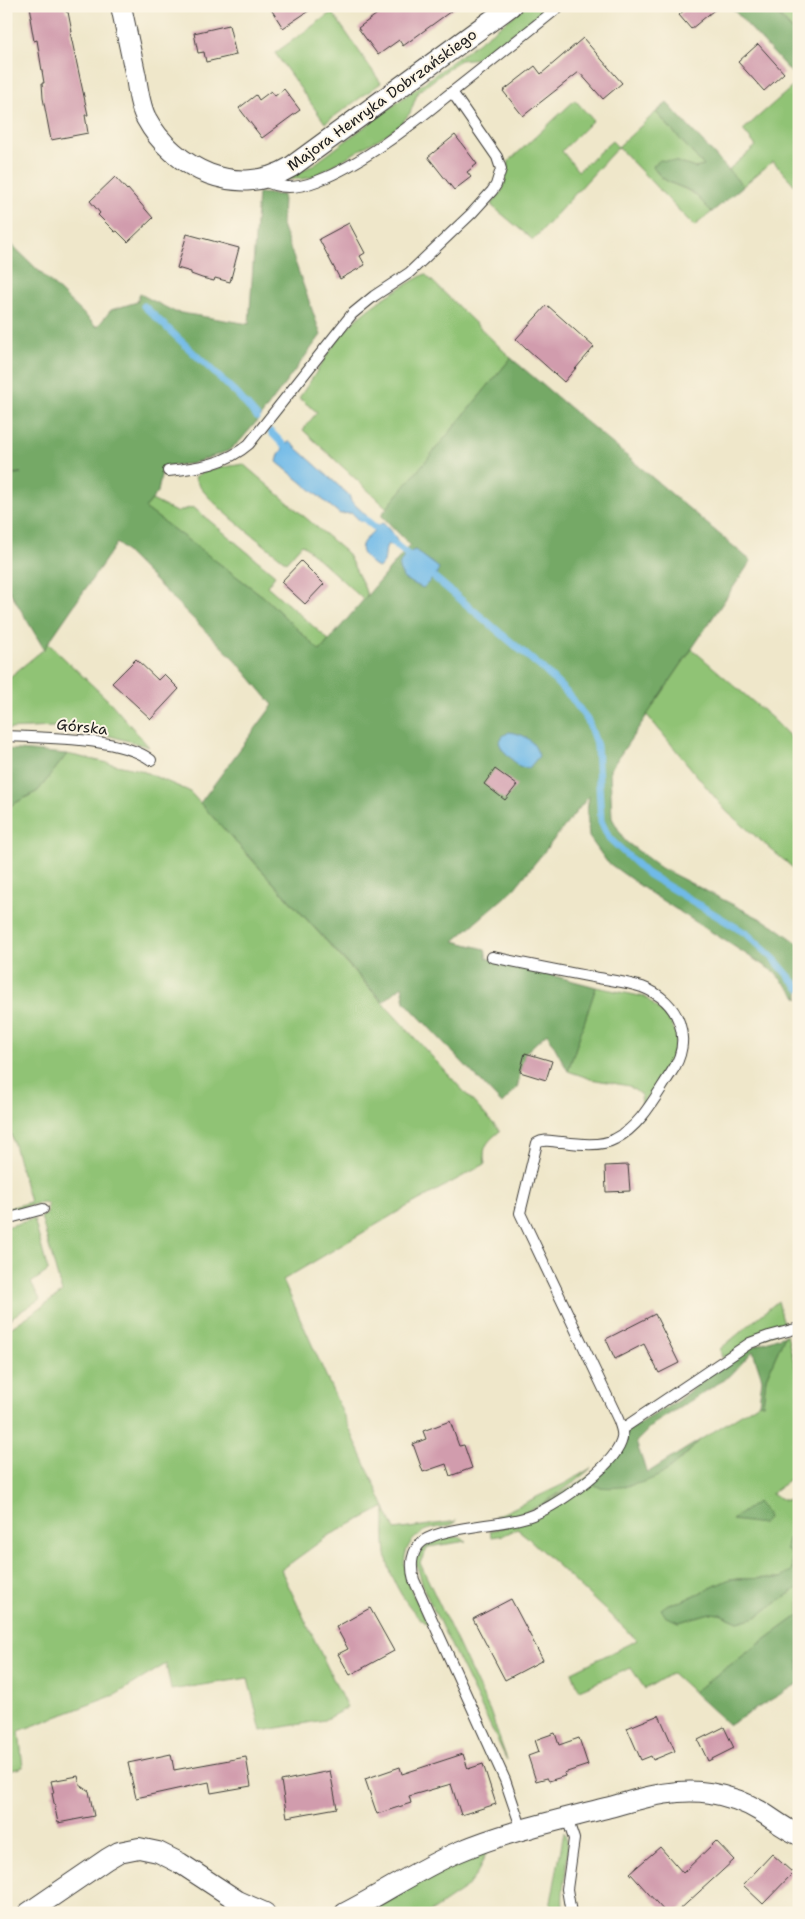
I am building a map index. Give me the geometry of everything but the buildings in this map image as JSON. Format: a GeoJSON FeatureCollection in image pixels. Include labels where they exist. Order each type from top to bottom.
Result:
{"type":"FeatureCollection","features":[{"type":"Feature","properties":{"kind":"street","name":"Majora Henryka Dobrzańskiego"},"geometry":{"type":"LineString","coordinates":[[121,6],[140,100],[146,117],[156,133],[179,156],[201,172],[214,177],[229,179],[262,179],[278,174],[511,6]]}},
{"type":"Feature","properties":{"kind":"street"},"geometry":{"type":"LineString","coordinates":[[344,1913],[438,1860],[522,1830],[636,1799],[680,1792],[702,1792],[723,1796],[758,1810],[799,1835]]}},
{"type":"Feature","properties":{"kind":"street"},"geometry":{"type":"LineString","coordinates":[[28,1913],[107,1859],[119,1852],[139,1848],[168,1856],[238,1901],[265,1913]]}},
{"type":"Feature","properties":{"kind":"lane"},"geometry":{"type":"LineString","coordinates":[[262,179],[268,184],[286,187],[303,185],[325,178],[382,145],[560,6]]}},
{"type":"Feature","properties":{"kind":"lane"},"geometry":{"type":"LineString","coordinates":[[168,471],[199,468],[227,459],[240,452],[249,444],[352,314],[374,296],[408,273],[472,213],[496,185],[501,168],[497,157],[452,92]]}},
{"type":"Feature","properties":{"kind":"lane","name":"Górska"},"geometry":{"type":"LineString","coordinates":[[6,736],[104,744],[139,752],[151,760]]}},
{"type":"Feature","properties":{"kind":"lane"},"geometry":{"type":"LineString","coordinates":[[492,957],[642,987],[664,1001],[673,1010],[681,1025],[682,1046],[679,1059],[630,1130],[612,1141],[586,1144],[545,1140],[536,1143],[520,1214],[622,1429],[621,1441],[607,1462],[580,1486],[550,1507],[527,1517],[433,1536],[417,1547],[412,1559],[411,1569],[414,1580],[505,1780],[522,1830]]}},
{"type":"Feature","properties":{"kind":"lane"},"geometry":{"type":"LineString","coordinates":[[6,1219],[43,1209]]}},
{"type":"Feature","properties":{"kind":"lane"},"geometry":{"type":"LineString","coordinates":[[622,1429],[750,1344],[769,1336],[799,1328]]}},
{"type":"Feature","properties":{"kind":"lane"},"geometry":{"type":"LineString","coordinates":[[568,1818],[574,1839],[567,1889],[571,1913]]}},
{"type":"Feature","properties":{"kind":"green space"},"geometry":{"type":"Polygon","coordinates":[[[527,6],[549,6],[481,58],[460,60],[418,92],[410,113],[400,125],[387,134],[313,177],[288,179],[316,163],[527,6]]]}},
{"type":"Feature","properties":{"kind":"green space"},"geometry":{"type":"Polygon","coordinates":[[[730,6],[769,6],[799,37],[799,81],[730,6]]]}},
{"type":"Feature","properties":{"kind":"green space"},"geometry":{"type":"Polygon","coordinates":[[[789,6],[799,6],[799,37],[780,16],[789,6]]]}},
{"type":"Feature","properties":{"kind":"green space"},"geometry":{"type":"Polygon","coordinates":[[[332,12],[381,83],[325,123],[275,53],[332,12]]]}},
{"type":"Feature","properties":{"kind":"green space"},"geometry":{"type":"Polygon","coordinates":[[[799,81],[799,190],[773,161],[743,186],[728,170],[756,146],[743,130],[799,81]]]}},
{"type":"Feature","properties":{"kind":"green space"},"geometry":{"type":"Polygon","coordinates":[[[575,100],[593,120],[562,151],[578,171],[612,141],[618,147],[533,240],[491,205],[503,189],[509,161],[575,100]]]}},
{"type":"Feature","properties":{"kind":"green space"},"geometry":{"type":"Polygon","coordinates":[[[667,103],[743,186],[712,212],[692,192],[661,177],[653,166],[660,160],[677,162],[695,168],[704,166],[656,112],[667,103]]]}},
{"type":"Feature","properties":{"kind":"green space"},"geometry":{"type":"Polygon","coordinates":[[[656,112],[704,166],[695,168],[677,162],[653,167],[661,177],[695,195],[712,212],[694,226],[618,147],[656,112]]]}},
{"type":"Feature","properties":{"kind":"green space"},"geometry":{"type":"Polygon","coordinates":[[[258,193],[283,195],[282,225],[321,335],[258,420],[240,441],[228,451],[191,464],[163,466],[158,492],[145,508],[264,597],[320,651],[410,545],[381,515],[511,358],[751,561],[610,770],[612,818],[625,841],[661,868],[773,925],[799,944],[799,999],[774,972],[649,892],[607,862],[589,837],[587,812],[589,796],[514,889],[454,941],[485,949],[487,958],[596,987],[568,1071],[547,1033],[525,1053],[517,1088],[502,1104],[405,1002],[402,986],[383,1002],[200,803],[273,705],[236,661],[117,543],[44,649],[6,585],[6,476],[21,473],[6,474],[6,239],[97,327],[111,310],[137,302],[140,294],[175,312],[249,324],[258,193]]]}},
{"type":"Feature","properties":{"kind":"green space"},"geometry":{"type":"Polygon","coordinates":[[[425,274],[511,358],[387,508],[303,430],[317,412],[299,398],[331,349],[343,333],[361,315],[381,300],[425,274]]]}},
{"type":"Feature","properties":{"kind":"green space"},"geometry":{"type":"Polygon","coordinates":[[[243,464],[347,553],[367,595],[364,600],[302,544],[286,562],[220,508],[199,485],[195,477],[212,469],[243,464]]]}},
{"type":"Feature","properties":{"kind":"green space"},"geometry":{"type":"Polygon","coordinates":[[[152,500],[176,512],[193,507],[275,575],[267,586],[329,640],[320,651],[264,597],[145,508],[152,500]]]}},
{"type":"Feature","properties":{"kind":"green space"},"geometry":{"type":"Polygon","coordinates":[[[48,643],[110,702],[149,747],[100,733],[55,727],[6,729],[6,680],[44,649],[48,643]]]}},
{"type":"Feature","properties":{"kind":"green space"},"geometry":{"type":"Polygon","coordinates":[[[692,649],[773,719],[799,746],[799,873],[727,812],[647,715],[692,649]]]}},
{"type":"Feature","properties":{"kind":"green space"},"geometry":{"type":"Polygon","coordinates":[[[6,749],[67,754],[38,791],[6,808],[6,749]]]}},
{"type":"Feature","properties":{"kind":"green space"},"geometry":{"type":"Polygon","coordinates":[[[67,754],[140,770],[189,791],[500,1131],[492,1138],[485,1149],[485,1164],[401,1210],[283,1280],[385,1507],[328,1536],[281,1570],[347,1708],[324,1720],[261,1731],[248,1678],[171,1690],[166,1664],[117,1694],[19,1731],[23,1767],[6,1772],[6,1331],[62,1293],[41,1217],[47,1214],[48,1204],[43,1202],[6,1212],[6,1209],[30,1202],[6,1116],[6,808],[38,791],[67,754]]]}},
{"type":"Feature","properties":{"kind":"green space"},"geometry":{"type":"Polygon","coordinates":[[[596,987],[645,997],[668,1018],[677,1035],[671,1069],[642,1104],[641,1095],[629,1086],[591,1079],[568,1071],[596,987]]]}},
{"type":"Feature","properties":{"kind":"green space"},"geometry":{"type":"Polygon","coordinates":[[[34,1219],[48,1271],[31,1283],[40,1299],[6,1321],[6,1227],[34,1219]]]}},
{"type":"Feature","properties":{"kind":"green space"},"geometry":{"type":"Polygon","coordinates":[[[778,1301],[785,1328],[722,1358],[720,1349],[778,1301]]]}},
{"type":"Feature","properties":{"kind":"green space"},"geometry":{"type":"Polygon","coordinates":[[[785,1335],[787,1335],[799,1382],[799,1489],[799,1530],[792,1557],[792,1570],[781,1578],[730,1579],[682,1601],[668,1604],[679,1622],[710,1613],[720,1614],[738,1622],[756,1617],[799,1587],[799,1615],[693,1692],[672,1673],[645,1689],[631,1668],[579,1690],[572,1672],[637,1640],[517,1529],[504,1535],[492,1537],[490,1531],[508,1526],[611,1463],[593,1485],[661,1474],[685,1456],[700,1440],[759,1403],[763,1404],[766,1378],[785,1335]],[[790,1480],[771,1493],[783,1500],[790,1500],[797,1494],[799,1489],[790,1480]]]}},
{"type":"Feature","properties":{"kind":"green space"},"geometry":{"type":"Polygon","coordinates":[[[785,1335],[766,1378],[763,1404],[759,1403],[762,1379],[753,1351],[730,1376],[655,1423],[636,1442],[647,1473],[700,1440],[672,1467],[655,1478],[637,1484],[609,1488],[593,1485],[611,1463],[627,1431],[677,1401],[726,1362],[752,1347],[785,1335]]]}},
{"type":"Feature","properties":{"kind":"green space"},"geometry":{"type":"Polygon","coordinates":[[[591,1468],[572,1484],[532,1509],[518,1515],[494,1516],[566,1483],[591,1468]]]}},
{"type":"Feature","properties":{"kind":"green space"},"geometry":{"type":"Polygon","coordinates":[[[757,1502],[767,1514],[768,1519],[762,1524],[732,1520],[757,1502]]]}},
{"type":"Feature","properties":{"kind":"green space"},"geometry":{"type":"Polygon","coordinates":[[[385,1508],[395,1530],[457,1521],[454,1524],[425,1531],[413,1540],[406,1551],[406,1576],[429,1626],[407,1603],[391,1574],[385,1548],[385,1508]]]}},
{"type":"Feature","properties":{"kind":"green space"},"geometry":{"type":"Polygon","coordinates":[[[799,1530],[799,1587],[756,1617],[738,1622],[720,1614],[710,1613],[679,1622],[666,1617],[661,1609],[668,1604],[682,1601],[730,1579],[781,1578],[792,1570],[792,1557],[786,1548],[788,1539],[799,1530]]]}},
{"type":"Feature","properties":{"kind":"green space"},"geometry":{"type":"Polygon","coordinates":[[[449,1537],[459,1537],[467,1541],[428,1547],[420,1563],[490,1711],[507,1760],[425,1592],[415,1560],[429,1544],[449,1537]]]}},
{"type":"Feature","properties":{"kind":"green space"},"geometry":{"type":"Polygon","coordinates":[[[799,1615],[799,1683],[729,1725],[693,1692],[799,1615]]]}},
{"type":"Feature","properties":{"kind":"green space"},"geometry":{"type":"Polygon","coordinates":[[[564,1832],[568,1849],[563,1892],[564,1913],[549,1913],[564,1832]]]}},
{"type":"Feature","properties":{"kind":"green space"},"geometry":{"type":"Polygon","coordinates":[[[488,1849],[477,1874],[466,1888],[429,1913],[357,1913],[413,1880],[488,1849]]]}},
{"type":"Feature","properties":{"kind":"water"},"geometry":{"type":"Polygon","coordinates":[[[289,441],[349,495],[351,501],[367,516],[361,522],[352,513],[340,514],[277,462],[279,454],[289,441]]]}},
{"type":"Feature","properties":{"kind":"water"},"geometry":{"type":"Polygon","coordinates":[[[383,523],[395,536],[398,544],[387,545],[383,564],[378,568],[369,561],[361,550],[368,536],[383,523]]]}},
{"type":"Feature","properties":{"kind":"water"},"geometry":{"type":"Polygon","coordinates":[[[415,550],[439,568],[436,575],[423,588],[404,579],[399,569],[404,557],[415,550]]]}},
{"type":"Feature","properties":{"kind":"water"},"geometry":{"type":"Polygon","coordinates":[[[509,732],[520,734],[535,746],[539,756],[529,768],[519,767],[502,749],[499,742],[509,732]]]}},
{"type":"Feature","properties":{"kind":"waterway"},"geometry":{"type":"LineString","coordinates":[[144,306],[238,395],[257,417]]}},
{"type":"Feature","properties":{"kind":"waterway"},"geometry":{"type":"LineString","coordinates":[[271,432],[290,452]]}},
{"type":"Feature","properties":{"kind":"waterway"},"geometry":{"type":"LineString","coordinates":[[359,514],[414,560]]}},
{"type":"Feature","properties":{"kind":"waterway"},"geometry":{"type":"LineString","coordinates":[[428,572],[543,669],[571,697],[588,721],[597,746],[601,821],[609,838],[646,873],[747,934],[774,959],[799,988]]}}]}
